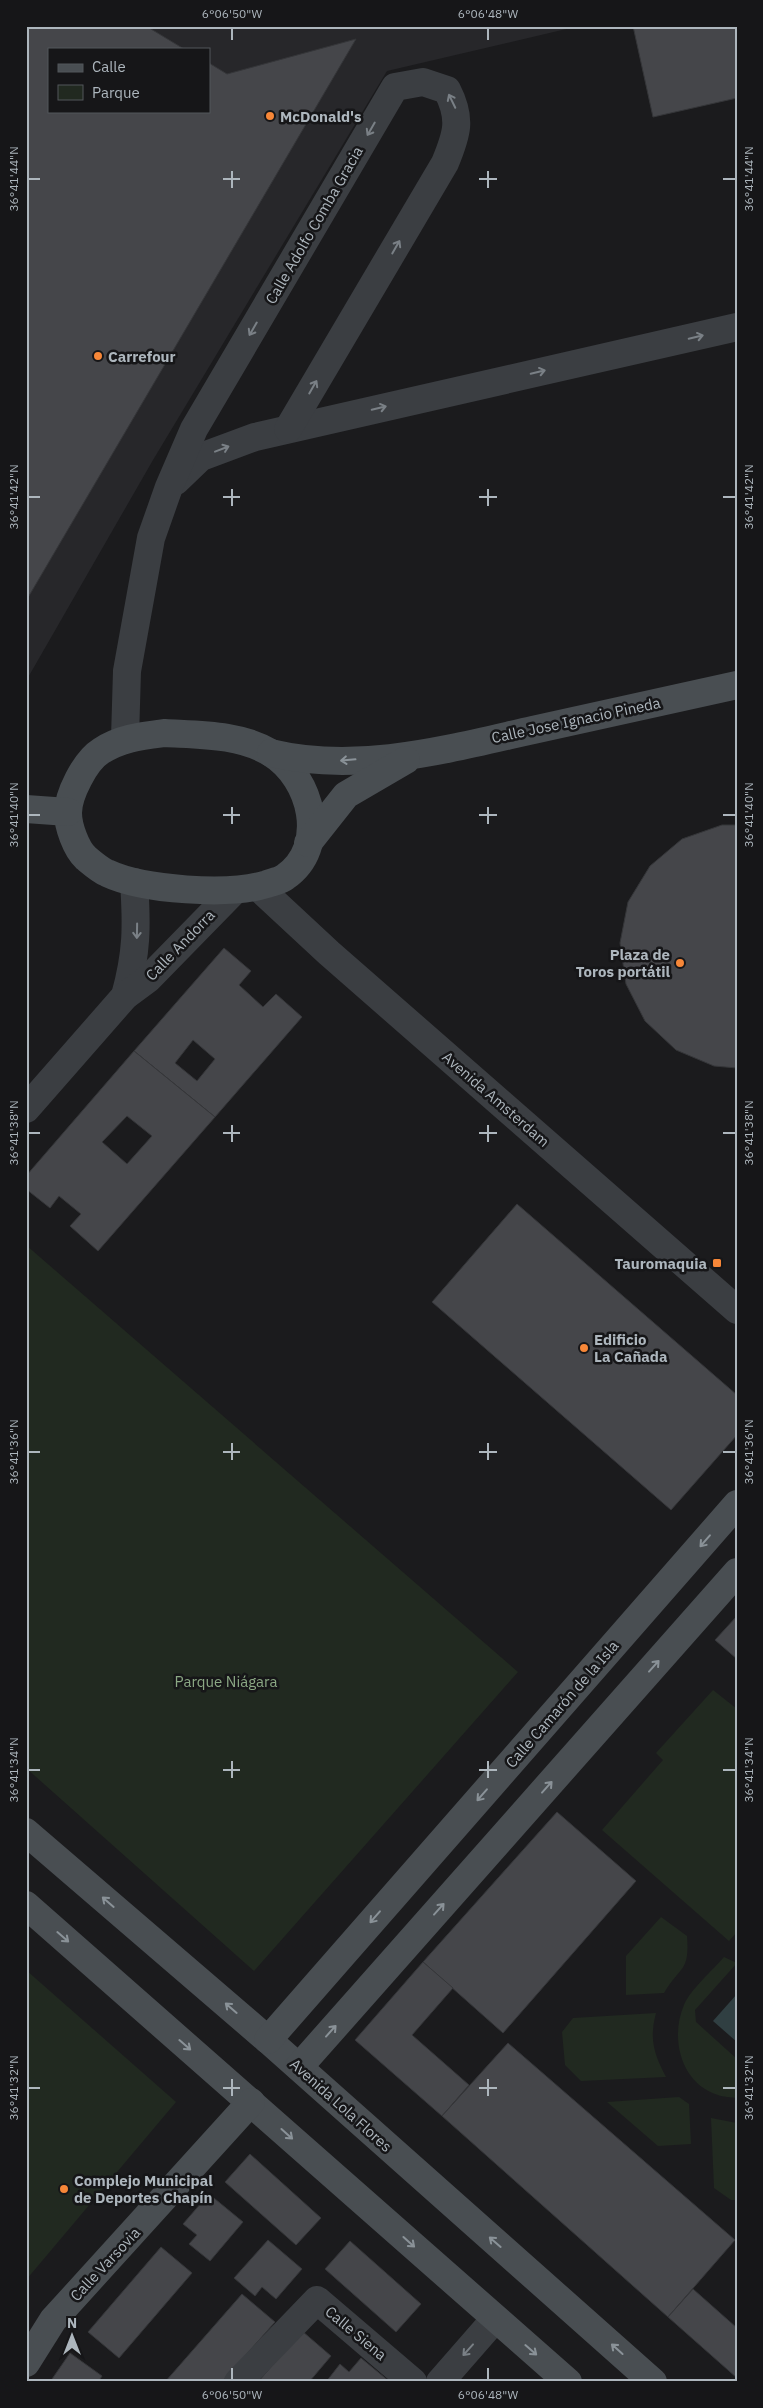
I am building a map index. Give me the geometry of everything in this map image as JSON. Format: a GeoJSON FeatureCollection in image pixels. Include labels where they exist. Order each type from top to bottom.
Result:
{"type":"FeatureCollection","features":[{"type":"Feature","properties":{"kind":"street","name":"Calle Adolfo Comba Gracia"},"geometry":{"type":"LineString","coordinates":[[125,738],[128,671],[150,538],[194,429],[395,87],[424,82],[446,90],[456,107],[457,134],[445,163],[288,429]]}},
{"type":"Feature","properties":{"kind":"street","name":"Calle Adolfo Comba Gracia"},"geometry":{"type":"LineString","coordinates":[[170,487],[201,457],[255,437],[737,328]]}},
{"type":"Feature","properties":{"kind":"street","name":"Calle Jose Ignacio Pineda"},"geometry":{"type":"LineString","coordinates":[[271,753],[297,759],[330,762],[414,756],[737,685]]}},
{"type":"Feature","properties":{"kind":"street"},"geometry":{"type":"LineString","coordinates":[[165,733],[216,736],[245,741],[271,753],[289,768],[304,789],[312,817],[308,842],[300,863],[284,878],[246,889],[134,882],[106,873],[84,856],[73,834],[68,812],[79,776],[98,752],[125,738],[165,733]]}},
{"type":"Feature","properties":{"kind":"street","name":"Calle Jose Ignacio Pineda"},"geometry":{"type":"LineString","coordinates":[[308,842],[346,795],[414,756]]}},
{"type":"Feature","properties":{"kind":"street"},"geometry":{"type":"LineString","coordinates":[[26,809],[68,812]]}},
{"type":"Feature","properties":{"kind":"street","name":"Calle Andorra"},"geometry":{"type":"LineString","coordinates":[[125,996],[136,951],[137,924],[134,882]]}},
{"type":"Feature","properties":{"kind":"street","name":"Calle Andorra"},"geometry":{"type":"LineString","coordinates":[[26,1109],[125,996],[148,979],[246,889]]}},
{"type":"Feature","properties":{"kind":"street","name":"Avenida Amsterdam"},"geometry":{"type":"LineString","coordinates":[[246,889],[328,953],[737,1310]]}},
{"type":"Feature","properties":{"kind":"street","name":"Calle Camarón de la Isla"},"geometry":{"type":"LineString","coordinates":[[268,2040],[737,1504]]}},
{"type":"Feature","properties":{"kind":"street"},"geometry":{"type":"LineString","coordinates":[[299,2067],[737,1572]]}},
{"type":"Feature","properties":{"kind":"street","name":"Avenida Lola Flores"},"geometry":{"type":"LineString","coordinates":[[26,1832],[299,2067],[653,2382]]}},
{"type":"Feature","properties":{"kind":"street"},"geometry":{"type":"LineString","coordinates":[[26,1905],[568,2382]]}},
{"type":"Feature","properties":{"kind":"street","name":"Calle Varsovia"},"geometry":{"type":"LineString","coordinates":[[26,2363],[53,2320],[251,2102]]}},
{"type":"Feature","properties":{"kind":"street","name":"Calle Siena"},"geometry":{"type":"LineString","coordinates":[[238,2382],[316,2300],[413,2382]]}},
{"type":"Feature","properties":{"kind":"street"},"geometry":{"type":"LineString","coordinates":[[440,2382],[495,2319]]}},
{"type":"Feature","properties":{"kind":"shaded area","name":"Carrefour"},"geometry":{"type":"Polygon","coordinates":[[[26,26],[579,26],[387,71],[153,460],[26,681],[26,26]]]}},
{"type":"Feature","properties":{"kind":"shaded area"},"geometry":{"type":"Polygon","coordinates":[[[737,1994],[737,2042],[713,2021],[737,1994]]]}},
{"type":"Feature","properties":{"kind":"green space","name":"Parque Niágara"},"geometry":{"type":"Polygon","coordinates":[[[26,1245],[518,1672],[254,1971],[26,1768],[26,1245]]]}},
{"type":"Feature","properties":{"kind":"green space"},"geometry":{"type":"Polygon","coordinates":[[[713,1690],[737,1709],[737,1932],[729,1941],[602,1830],[663,1760],[656,1753],[713,1690]]]}},
{"type":"Feature","properties":{"kind":"green space"},"geometry":{"type":"Polygon","coordinates":[[[661,1917],[687,1936],[687,1956],[683,1968],[664,1993],[626,1995],[626,1956],[661,1917]]]}},
{"type":"Feature","properties":{"kind":"green space"},"geometry":{"type":"Polygon","coordinates":[[[724,1957],[737,1963],[695,2010],[696,2022],[737,2059],[737,2098],[718,2095],[705,2089],[695,2080],[687,2070],[679,2044],[680,2018],[687,1999],[724,1957]]]}},
{"type":"Feature","properties":{"kind":"green space","name":"Complejo Municipal de Deportes Chapín"},"geometry":{"type":"Polygon","coordinates":[[[26,1970],[176,2102],[26,2280],[26,1970]]]}},
{"type":"Feature","properties":{"kind":"green space"},"geometry":{"type":"Polygon","coordinates":[[[656,2013],[653,2031],[654,2046],[658,2061],[666,2077],[581,2081],[565,2065],[562,2032],[573,2018],[656,2013]]]}},
{"type":"Feature","properties":{"kind":"green space"},"geometry":{"type":"Polygon","coordinates":[[[679,2097],[689,2104],[691,2144],[658,2146],[607,2102],[679,2097]]]}},
{"type":"Feature","properties":{"kind":"green space"},"geometry":{"type":"Polygon","coordinates":[[[711,2118],[737,2123],[737,2200],[731,2200],[714,2188],[711,2118]]]}},
{"type":"Feature","properties":{"kind":"building","name":"Carrefour"},"geometry":{"type":"Polygon","coordinates":[[[26,26],[146,26],[182,48],[48,48],[48,112],[210,112],[210,64],[227,74],[356,39],[26,601],[26,26]]]}},
{"type":"Feature","properties":{"kind":"building"},"geometry":{"type":"Polygon","coordinates":[[[633,26],[737,26],[737,98],[653,117],[633,26]]]}},
{"type":"Feature","properties":{"kind":"building","name":"Plaza de Toros portátil"},"geometry":{"type":"Polygon","coordinates":[[[722,825],[737,825],[737,1068],[714,1066],[676,1050],[645,1021],[626,984],[620,943],[628,902],[650,866],[682,839],[722,825]]]}},
{"type":"Feature","properties":{"kind":"building"},"geometry":{"type":"Polygon","coordinates":[[[224,948],[251,971],[239,985],[263,1007],[276,994],[302,1017],[215,1117],[134,1051],[224,948]],[[193,1040],[175,1063],[197,1081],[215,1059],[193,1040]]]}},
{"type":"Feature","properties":{"kind":"building"},"geometry":{"type":"Polygon","coordinates":[[[134,1051],[215,1117],[98,1251],[70,1226],[81,1214],[59,1196],[50,1208],[26,1189],[26,1176],[134,1051]],[[127,1116],[102,1142],[127,1164],[152,1136],[127,1116]]]}},
{"type":"Feature","properties":{"kind":"building","name":"Edificio La Cañada"},"geometry":{"type":"Polygon","coordinates":[[[517,1204],[737,1395],[737,1435],[671,1510],[432,1302],[517,1204]]]}},
{"type":"Feature","properties":{"kind":"building"},"geometry":{"type":"Polygon","coordinates":[[[737,1616],[737,1659],[715,1640],[737,1616]]]}},
{"type":"Feature","properties":{"kind":"building"},"geometry":{"type":"Polygon","coordinates":[[[557,1812],[636,1881],[503,2033],[423,1962],[557,1812]]]}},
{"type":"Feature","properties":{"kind":"building"},"geometry":{"type":"Polygon","coordinates":[[[423,1962],[453,1988],[412,2035],[469,2085],[442,2116],[355,2040],[423,1962]]]}},
{"type":"Feature","properties":{"kind":"building"},"geometry":{"type":"Polygon","coordinates":[[[508,2043],[735,2240],[668,2317],[442,2116],[508,2043]]]}},
{"type":"Feature","properties":{"kind":"building"},"geometry":{"type":"Polygon","coordinates":[[[250,2154],[321,2218],[296,2245],[225,2182],[250,2154]]]}},
{"type":"Feature","properties":{"kind":"building"},"geometry":{"type":"Polygon","coordinates":[[[209,2194],[243,2222],[210,2261],[189,2244],[197,2235],[183,2224],[209,2194]]]}},
{"type":"Feature","properties":{"kind":"building"},"geometry":{"type":"Polygon","coordinates":[[[268,2240],[302,2269],[276,2299],[262,2287],[255,2296],[234,2278],[268,2240]]]}},
{"type":"Feature","properties":{"kind":"building"},"geometry":{"type":"Polygon","coordinates":[[[350,2241],[421,2304],[396,2332],[325,2269],[350,2241]]]}},
{"type":"Feature","properties":{"kind":"building"},"geometry":{"type":"Polygon","coordinates":[[[161,2247],[192,2273],[119,2358],[88,2332],[161,2247]]]}},
{"type":"Feature","properties":{"kind":"building"},"geometry":{"type":"Polygon","coordinates":[[[693,2289],[737,2328],[737,2378],[668,2317],[693,2289]]]}},
{"type":"Feature","properties":{"kind":"building"},"geometry":{"type":"Polygon","coordinates":[[[242,2294],[275,2322],[222,2382],[165,2382],[242,2294]]]}},
{"type":"Feature","properties":{"kind":"building"},"geometry":{"type":"Polygon","coordinates":[[[302,2331],[331,2356],[309,2382],[258,2382],[302,2331]]]}},
{"type":"Feature","properties":{"kind":"building"},"geometry":{"type":"Polygon","coordinates":[[[70,2353],[102,2376],[98,2382],[50,2382],[70,2353]]]}},
{"type":"Feature","properties":{"kind":"building"},"geometry":{"type":"Polygon","coordinates":[[[361,2358],[390,2382],[326,2382],[340,2364],[349,2372],[361,2358]]]}},
{"type":"Feature","properties":{"kind":"place","name":"McDonald's"},"geometry":{"type":"Point","coordinates":[270,116]}},
{"type":"Feature","properties":{"kind":"place","name":"Carrefour"},"geometry":{"type":"Point","coordinates":[98,356]}},
{"type":"Feature","properties":{"kind":"place","name":"Plaza de Toros portátil"},"geometry":{"type":"Point","coordinates":[680,963]}},
{"type":"Feature","properties":{"kind":"place","name":"Tauromaquia"},"geometry":{"type":"Point","coordinates":[717,1263]}},
{"type":"Feature","properties":{"kind":"place","name":"Edificio La Cañada"},"geometry":{"type":"Point","coordinates":[584,1348]}},
{"type":"Feature","properties":{"kind":"place","name":"Complejo Municipal de Deportes Chapín"},"geometry":{"type":"Point","coordinates":[64,2189]}}]}
